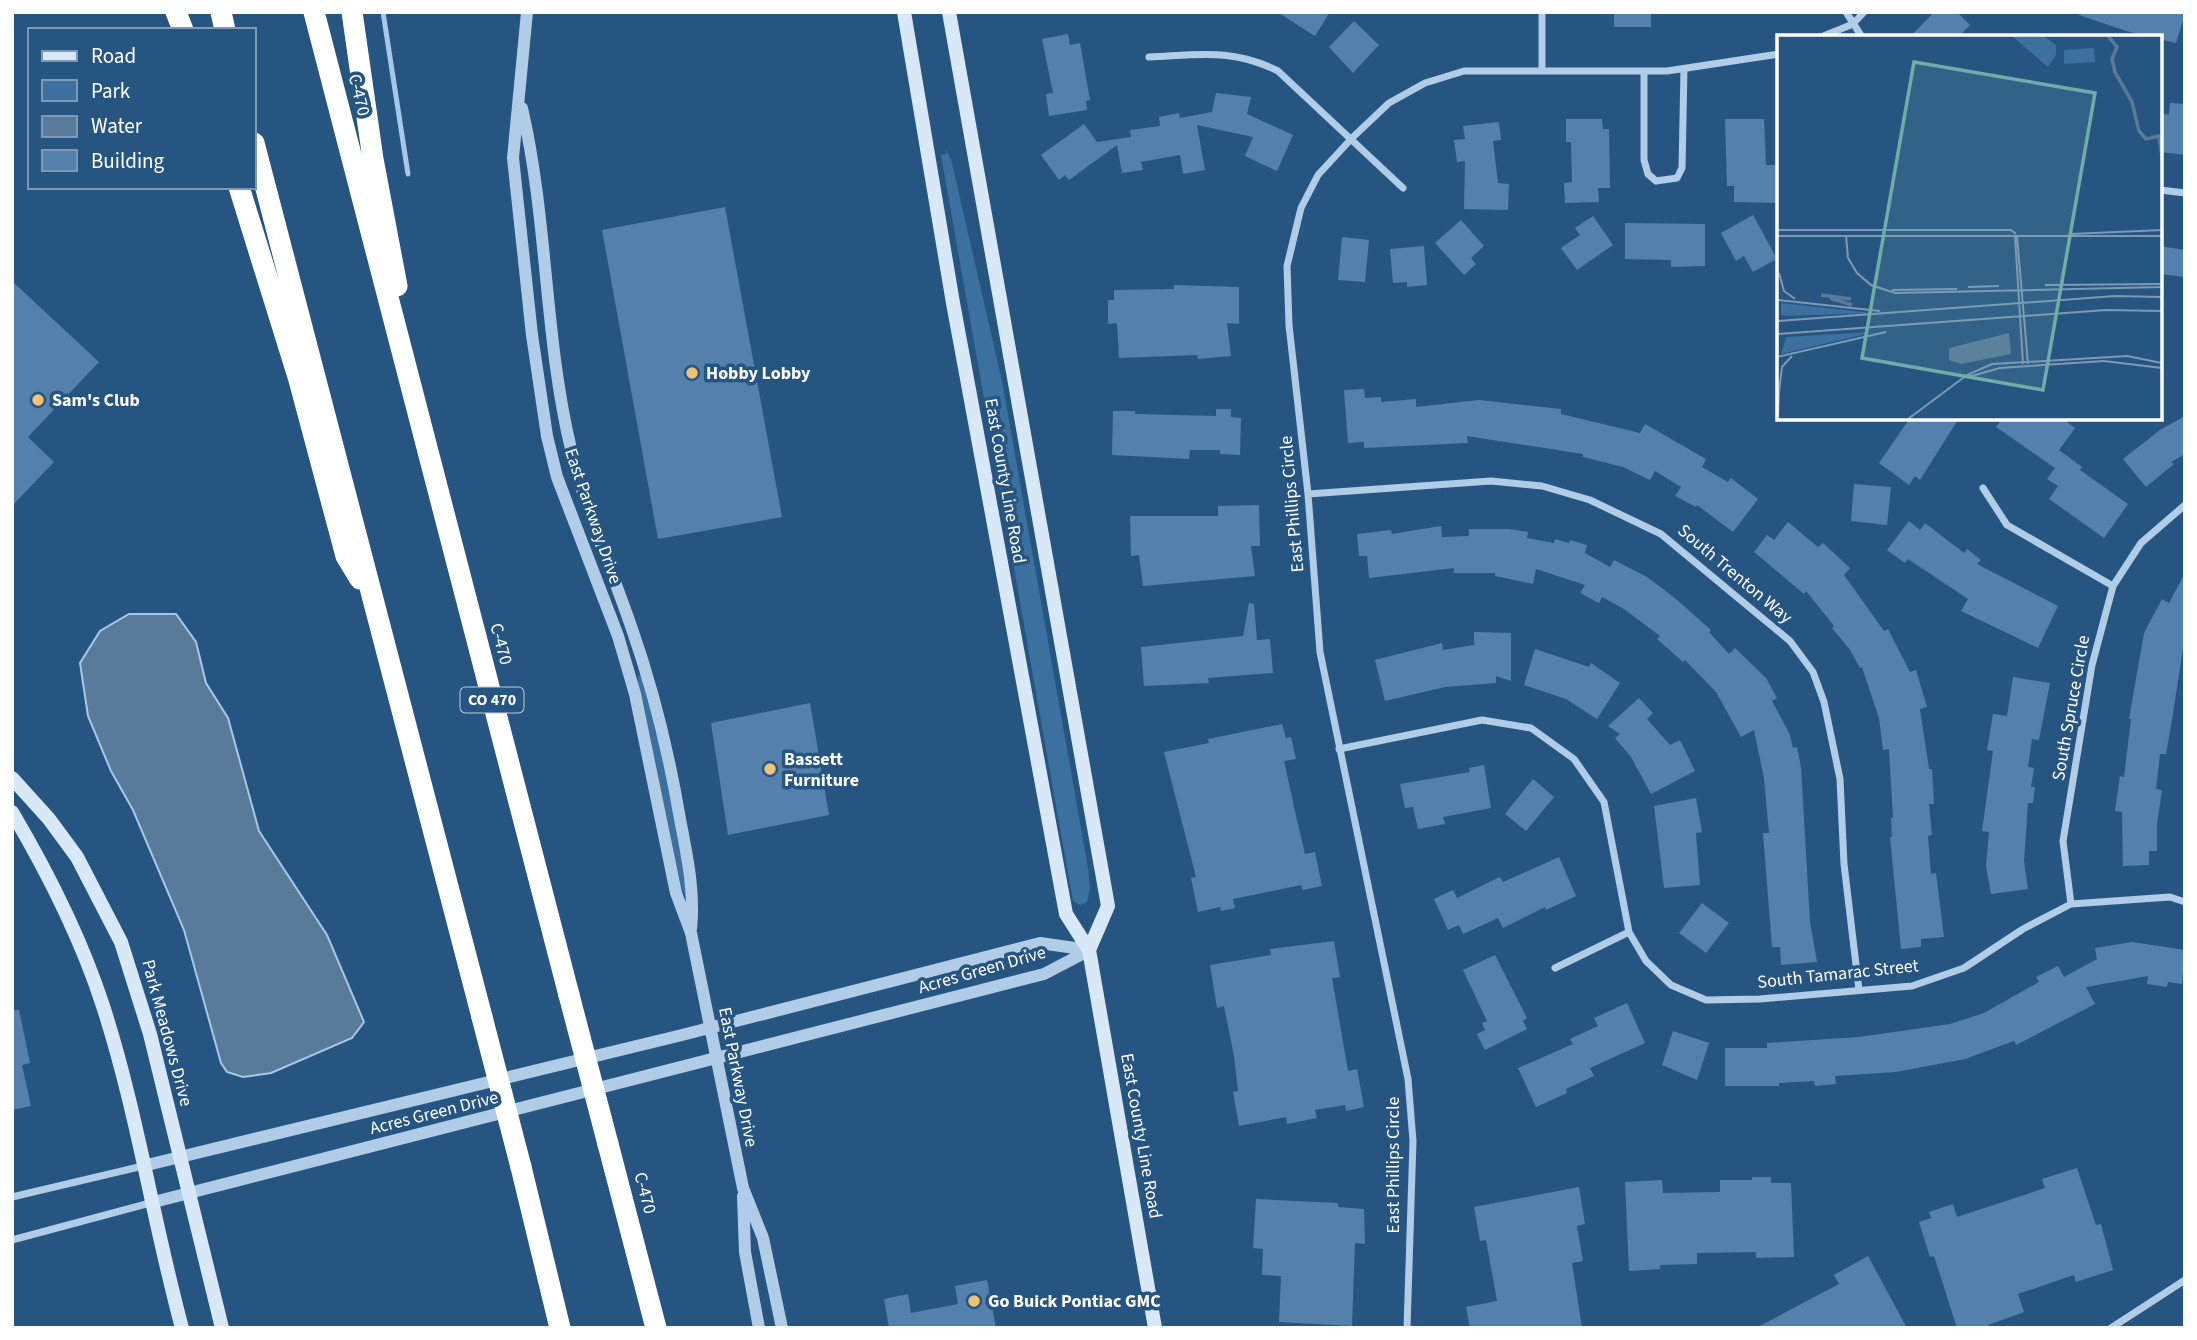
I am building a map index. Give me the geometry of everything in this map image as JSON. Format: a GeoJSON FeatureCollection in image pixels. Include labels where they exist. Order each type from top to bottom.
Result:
{"type":"FeatureCollection","features":[{"type":"Feature","properties":{"kind":"highway","name":"C-470"},"geometry":{"type":"LineString","coordinates":[[314,12],[656,1328]]}},
{"type":"Feature","properties":{"kind":"highway"},"geometry":{"type":"LineString","coordinates":[[352,12],[373,159],[403,313],[415,406]]}},
{"type":"Feature","properties":{"kind":"highway"},"geometry":{"type":"LineString","coordinates":[[256,151],[521,1167],[560,1328]]}},
{"type":"Feature","properties":{"kind":"highway"},"geometry":{"type":"LineString","coordinates":[[240,189],[287,340],[346,556],[374,602]]}},
{"type":"Feature","properties":{"kind":"main road","name":"East County Line Road"},"geometry":{"type":"LineString","coordinates":[[904,12],[962,351],[1066,914],[1089,950],[1155,1328]]}},
{"type":"Feature","properties":{"kind":"main road","name":"East County Line Road"},"geometry":{"type":"LineString","coordinates":[[949,12],[1108,906],[1089,950]]}},
{"type":"Feature","properties":{"kind":"main road","name":"Park Meadows Drive"},"geometry":{"type":"LineString","coordinates":[[12,778],[50,819],[78,857],[121,942],[150,1034],[222,1328]]}},
{"type":"Feature","properties":{"kind":"main road"},"geometry":{"type":"LineString","coordinates":[[12,812],[58,898],[96,988],[120,1064],[150,1203],[182,1328]]}},
{"type":"Feature","properties":{"kind":"street","name":"East Parkway Drive"},"geometry":{"type":"LineString","coordinates":[[527,12],[513,158],[531,335],[547,436],[557,477],[618,636],[635,694],[676,893],[691,933],[743,1188],[746,1252],[759,1328]]}},
{"type":"Feature","properties":{"kind":"street"},"geometry":{"type":"LineString","coordinates":[[1542,12],[1542,69]]}},
{"type":"Feature","properties":{"kind":"street"},"geometry":{"type":"LineString","coordinates":[[1846,12],[1861,35]]}},
{"type":"Feature","properties":{"kind":"street"},"geometry":{"type":"LineString","coordinates":[[1826,35],[1853,24],[1864,12]]}},
{"type":"Feature","properties":{"kind":"street"},"geometry":{"type":"LineString","coordinates":[[1149,57],[1219,54],[1253,58],[1278,71],[1403,188]]}},
{"type":"Feature","properties":{"kind":"street","name":"East Phillips Circle"},"geometry":{"type":"LineString","coordinates":[[1407,1328],[1413,1142],[1408,1079],[1320,652],[1308,494],[1289,325],[1287,266],[1301,208],[1318,175],[1352,138],[1389,103],[1425,83],[1464,71],[1684,69],[1777,54]]}},
{"type":"Feature","properties":{"kind":"street"},"geometry":{"type":"LineString","coordinates":[[1644,71],[1644,160],[1648,174],[1656,181],[1667,181],[1677,178],[1682,168],[1684,69]]}},
{"type":"Feature","properties":{"kind":"street","name":"East Parkway Drive"},"geometry":{"type":"LineString","coordinates":[[520,101],[533,167],[550,320],[569,444],[662,726],[691,881],[691,933]]}},
{"type":"Feature","properties":{"kind":"street"},"geometry":{"type":"LineString","coordinates":[[2162,190],[2185,193]]}},
{"type":"Feature","properties":{"kind":"street","name":"South Trenton Way"},"geometry":{"type":"LineString","coordinates":[[1308,494],[1491,481],[1542,486],[1590,500],[1661,534],[1790,641],[1813,672],[1824,702],[1840,779],[1844,864],[1859,990]]}},
{"type":"Feature","properties":{"kind":"street"},"geometry":{"type":"LineString","coordinates":[[1983,488],[2007,525],[2113,586]]}},
{"type":"Feature","properties":{"kind":"street","name":"South Spruce Circle"},"geometry":{"type":"LineString","coordinates":[[2071,904],[2063,841],[2092,665],[2113,586],[2141,544],[2185,505]]}},
{"type":"Feature","properties":{"kind":"street","name":"South Tamarac Street"},"geometry":{"type":"LineString","coordinates":[[1339,749],[1482,720],[1531,728],[1574,758],[1604,802],[1629,932],[1646,961],[1671,985],[1706,1000],[1760,999],[1912,986],[1964,968],[2023,929],[2071,904],[2170,897],[2185,902]]}},
{"type":"Feature","properties":{"kind":"street"},"geometry":{"type":"LineString","coordinates":[[1555,968],[1629,932]]}},
{"type":"Feature","properties":{"kind":"street","name":"Acres Green Drive"},"geometry":{"type":"LineString","coordinates":[[12,1197],[711,1028],[1040,943],[1089,950]]}},
{"type":"Feature","properties":{"kind":"street","name":"Acres Green Drive"},"geometry":{"type":"LineString","coordinates":[[12,1240],[1044,974],[1089,950]]}},
{"type":"Feature","properties":{"kind":"street","name":"East Parkway Drive"},"geometry":{"type":"LineString","coordinates":[[743,1188],[763,1238],[782,1328]]}},
{"type":"Feature","properties":{"kind":"street"},"geometry":{"type":"LineString","coordinates":[[2111,1328],[2185,1280]]}},
{"type":"Feature","properties":{"kind":"green space"},"geometry":{"type":"Polygon","coordinates":[[[945,149],[951,159],[1002,381],[1088,868],[1090,889],[1087,902],[1080,905],[1073,901],[941,155],[946,154],[945,149]]]}},
{"type":"Feature","properties":{"kind":"green space"},"geometry":{"type":"Polygon","coordinates":[[[642,674],[672,798],[688,900],[682,890],[638,690],[638,676],[642,674]]]}},
{"type":"Feature","properties":{"kind":"water"},"geometry":{"type":"Polygon","coordinates":[[[129,614],[176,614],[196,642],[206,683],[228,718],[259,831],[327,935],[364,1022],[352,1038],[271,1073],[243,1077],[227,1072],[221,1063],[184,930],[133,810],[111,771],[88,716],[80,663],[100,631],[129,614]]]}},
{"type":"Feature","properties":{"kind":"building"},"geometry":{"type":"Polygon","coordinates":[[[1277,12],[1330,12],[1315,36],[1277,12]]]}},
{"type":"Feature","properties":{"kind":"building"},"geometry":{"type":"Polygon","coordinates":[[[1614,12],[1651,12],[1651,27],[1614,27],[1614,12]]]}},
{"type":"Feature","properties":{"kind":"building"},"geometry":{"type":"Polygon","coordinates":[[[1934,12],[1957,12],[1970,25],[1960,35],[1912,35],[1934,12]]]}},
{"type":"Feature","properties":{"kind":"building"},"geometry":{"type":"Polygon","coordinates":[[[2080,12],[2185,12],[2176,43],[2162,40],[2162,35],[2143,35],[2126,31],[2079,15],[2080,12]]]}},
{"type":"Feature","properties":{"kind":"building"},"geometry":{"type":"Polygon","coordinates":[[[1354,21],[1379,45],[1353,73],[1329,47],[1354,21]]]}},
{"type":"Feature","properties":{"kind":"building"},"geometry":{"type":"Polygon","coordinates":[[[1068,34],[1070,45],[1080,43],[1090,100],[1086,101],[1087,110],[1049,116],[1046,94],[1053,93],[1042,39],[1068,34]]]}},
{"type":"Feature","properties":{"kind":"building"},"geometry":{"type":"Polygon","coordinates":[[[1216,93],[1251,97],[1247,114],[1293,135],[1277,171],[1245,156],[1253,137],[1197,125],[1205,170],[1183,174],[1180,155],[1141,162],[1143,170],[1122,173],[1117,145],[1069,180],[1065,175],[1059,180],[1041,155],[1084,124],[1097,142],[1131,137],[1130,130],[1160,126],[1159,117],[1179,113],[1180,118],[1212,112],[1216,93]]]}},
{"type":"Feature","properties":{"kind":"building"},"geometry":{"type":"Polygon","coordinates":[[[2170,103],[2185,104],[2185,155],[2162,152],[2162,113],[2169,115],[2170,103]]]}},
{"type":"Feature","properties":{"kind":"building"},"geometry":{"type":"Polygon","coordinates":[[[1566,119],[1602,119],[1603,129],[1609,129],[1610,188],[1598,188],[1599,202],[1565,203],[1564,183],[1572,182],[1571,142],[1566,142],[1566,119]]]}},
{"type":"Feature","properties":{"kind":"building"},"geometry":{"type":"Polygon","coordinates":[[[1725,119],[1764,119],[1766,165],[1777,165],[1777,203],[1734,202],[1734,186],[1727,186],[1725,119]]]}},
{"type":"Feature","properties":{"kind":"building"},"geometry":{"type":"Polygon","coordinates":[[[1499,122],[1501,140],[1493,141],[1498,183],[1509,184],[1508,210],[1464,209],[1465,161],[1457,162],[1454,140],[1465,139],[1463,126],[1499,122]]]}},
{"type":"Feature","properties":{"kind":"building","name":"Hobby Lobby"},"geometry":{"type":"Polygon","coordinates":[[[725,207],[782,517],[658,539],[602,230],[725,207]]]}},
{"type":"Feature","properties":{"kind":"building"},"geometry":{"type":"Polygon","coordinates":[[[1753,215],[1777,259],[1753,272],[1744,256],[1736,261],[1721,233],[1753,215]]]}},
{"type":"Feature","properties":{"kind":"building"},"geometry":{"type":"Polygon","coordinates":[[[1593,216],[1613,245],[1577,270],[1561,248],[1580,235],[1575,228],[1593,216]]]}},
{"type":"Feature","properties":{"kind":"building"},"geometry":{"type":"Polygon","coordinates":[[[1461,220],[1484,246],[1471,258],[1476,264],[1464,275],[1435,243],[1461,220]]]}},
{"type":"Feature","properties":{"kind":"building"},"geometry":{"type":"Polygon","coordinates":[[[1625,223],[1705,224],[1705,266],[1671,267],[1671,260],[1625,259],[1625,223]]]}},
{"type":"Feature","properties":{"kind":"building"},"geometry":{"type":"Polygon","coordinates":[[[1342,237],[1369,240],[1365,282],[1338,280],[1342,237]]]}},
{"type":"Feature","properties":{"kind":"building"},"geometry":{"type":"Polygon","coordinates":[[[1424,246],[1427,285],[1407,287],[1407,282],[1393,283],[1390,249],[1424,246]]]}},
{"type":"Feature","properties":{"kind":"building"},"geometry":{"type":"Polygon","coordinates":[[[2162,246],[2185,250],[2185,277],[2162,274],[2162,246]]]}},
{"type":"Feature","properties":{"kind":"building","name":"Sam's Club"},"geometry":{"type":"Polygon","coordinates":[[[12,281],[99,362],[28,437],[54,462],[12,506],[12,281]]]}},
{"type":"Feature","properties":{"kind":"building"},"geometry":{"type":"Polygon","coordinates":[[[1174,285],[1239,287],[1239,324],[1227,323],[1231,356],[1198,359],[1197,355],[1119,358],[1117,323],[1108,324],[1108,300],[1114,300],[1114,290],[1174,289],[1174,285]]]}},
{"type":"Feature","properties":{"kind":"building"},"geometry":{"type":"Polygon","coordinates":[[[1364,389],[1365,398],[1381,397],[1381,402],[1416,399],[1416,407],[1479,400],[1561,409],[1561,414],[1640,433],[1645,424],[1706,459],[1702,467],[1728,482],[1731,478],[1758,499],[1733,532],[1697,505],[1696,507],[1675,496],[1681,487],[1655,471],[1650,480],[1623,467],[1583,457],[1583,454],[1467,436],[1468,443],[1364,448],[1364,442],[1348,443],[1344,390],[1364,389]]]}},
{"type":"Feature","properties":{"kind":"building"},"geometry":{"type":"Polygon","coordinates":[[[1216,409],[1231,409],[1231,417],[1241,418],[1240,455],[1220,454],[1220,450],[1190,450],[1189,459],[1112,455],[1113,411],[1216,416],[1216,409]]]}},
{"type":"Feature","properties":{"kind":"building"},"geometry":{"type":"Polygon","coordinates":[[[2185,416],[2185,454],[2171,462],[2174,464],[2146,487],[2123,459],[2160,430],[2185,416]]]}},
{"type":"Feature","properties":{"kind":"building"},"geometry":{"type":"Polygon","coordinates":[[[1909,420],[1958,420],[1920,480],[1915,476],[1909,485],[1879,463],[1909,420]]]}},
{"type":"Feature","properties":{"kind":"building"},"geometry":{"type":"Polygon","coordinates":[[[2001,420],[2065,420],[2075,428],[2059,450],[2082,467],[2080,470],[2128,504],[2104,538],[2049,499],[2058,486],[2047,479],[2055,468],[1996,427],[2001,420]]]}},
{"type":"Feature","properties":{"kind":"building"},"geometry":{"type":"Polygon","coordinates":[[[1854,484],[1891,487],[1887,525],[1851,521],[1854,484]]]}},
{"type":"Feature","properties":{"kind":"building"},"geometry":{"type":"Polygon","coordinates":[[[1259,505],[1260,546],[1251,546],[1255,576],[1143,586],[1139,555],[1131,556],[1130,516],[1218,516],[1218,506],[1259,505]]]}},
{"type":"Feature","properties":{"kind":"building"},"geometry":{"type":"Polygon","coordinates":[[[1909,521],[1920,530],[1925,523],[1964,553],[1967,549],[1981,560],[1977,564],[2058,606],[2038,648],[1961,611],[1968,599],[1908,559],[1905,563],[1887,550],[1909,521]]]}},
{"type":"Feature","properties":{"kind":"building"},"geometry":{"type":"Polygon","coordinates":[[[1788,522],[1818,547],[1823,543],[1850,568],[1844,575],[1884,631],[1888,629],[1910,672],[1916,670],[1927,707],[1920,709],[1929,769],[1932,769],[1934,804],[1929,804],[1932,835],[1928,836],[1931,874],[1936,873],[1944,937],[1921,939],[1921,947],[1901,949],[1890,837],[1893,818],[1889,749],[1883,750],[1879,718],[1862,667],[1860,668],[1850,650],[1832,628],[1834,626],[1806,591],[1804,594],[1754,552],[1767,535],[1774,540],[1788,522]]]}},
{"type":"Feature","properties":{"kind":"building"},"geometry":{"type":"Polygon","coordinates":[[[1441,526],[1442,537],[1469,536],[1469,529],[1510,529],[1528,532],[1527,538],[1554,543],[1555,539],[1569,543],[1570,540],[1587,545],[1585,553],[1610,567],[1614,560],[1647,577],[1711,630],[1709,632],[1729,654],[1735,648],[1766,678],[1777,698],[1772,701],[1790,735],[1793,748],[1797,747],[1801,767],[1810,922],[1817,962],[1781,965],[1780,947],[1772,947],[1763,833],[1769,833],[1764,778],[1754,730],[1741,737],[1716,692],[1685,660],[1683,662],[1657,639],[1660,636],[1624,609],[1602,597],[1599,603],[1580,593],[1585,585],[1536,569],[1533,584],[1495,576],[1495,573],[1454,573],[1454,568],[1369,578],[1367,556],[1359,556],[1357,534],[1391,530],[1392,534],[1441,526]]]}},
{"type":"Feature","properties":{"kind":"building"},"geometry":{"type":"Polygon","coordinates":[[[2185,573],[2185,636],[2166,754],[2160,754],[2156,789],[2162,790],[2157,824],[2157,851],[2149,851],[2149,865],[2123,866],[2122,812],[2115,811],[2120,776],[2124,777],[2129,719],[2144,633],[2162,599],[2169,603],[2185,573]]]}},
{"type":"Feature","properties":{"kind":"building"},"geometry":{"type":"Polygon","coordinates":[[[1249,603],[1254,604],[1257,640],[1270,639],[1273,673],[1208,678],[1209,683],[1144,686],[1141,647],[1243,636],[1249,603]]]}},
{"type":"Feature","properties":{"kind":"building"},"geometry":{"type":"Polygon","coordinates":[[[1474,632],[1511,633],[1511,681],[1496,676],[1496,683],[1445,687],[1385,701],[1375,660],[1442,643],[1443,650],[1474,645],[1474,632]]]}},
{"type":"Feature","properties":{"kind":"building"},"geometry":{"type":"Polygon","coordinates":[[[1535,649],[1589,667],[1591,663],[1620,683],[1597,719],[1566,699],[1524,685],[1535,649]]]}},
{"type":"Feature","properties":{"kind":"building"},"geometry":{"type":"Polygon","coordinates":[[[2013,677],[2050,683],[2039,740],[2032,739],[2028,767],[2034,768],[2031,787],[2035,787],[2033,803],[2028,803],[2024,861],[2028,889],[1991,894],[1986,866],[1989,832],[1982,831],[1993,751],[1987,750],[1993,714],[2007,716],[2013,677]]]}},
{"type":"Feature","properties":{"kind":"building"},"geometry":{"type":"Polygon","coordinates":[[[1639,698],[1653,713],[1647,719],[1670,745],[1680,740],[1695,771],[1651,794],[1631,757],[1615,738],[1620,734],[1608,726],[1639,698]]]}},
{"type":"Feature","properties":{"kind":"building","name":"Bassett Furniture"},"geometry":{"type":"Polygon","coordinates":[[[810,703],[829,815],[728,835],[711,723],[810,703]]]}},
{"type":"Feature","properties":{"kind":"building"},"geometry":{"type":"Polygon","coordinates":[[[1282,724],[1286,738],[1291,737],[1296,759],[1284,761],[1305,854],[1315,852],[1322,886],[1303,890],[1301,885],[1233,899],[1235,908],[1221,911],[1220,907],[1198,912],[1191,878],[1196,877],[1164,752],[1209,743],[1208,739],[1282,724]]]}},
{"type":"Feature","properties":{"kind":"building"},"geometry":{"type":"Polygon","coordinates":[[[1484,765],[1491,808],[1443,817],[1445,824],[1418,829],[1413,807],[1405,808],[1400,784],[1470,772],[1469,768],[1484,765]]]}},
{"type":"Feature","properties":{"kind":"building"},"geometry":{"type":"Polygon","coordinates":[[[1533,779],[1554,797],[1526,831],[1505,814],[1533,779]]]}},
{"type":"Feature","properties":{"kind":"building"},"geometry":{"type":"Polygon","coordinates":[[[1696,798],[1702,832],[1696,833],[1700,885],[1664,888],[1654,806],[1696,798]]]}},
{"type":"Feature","properties":{"kind":"building"},"geometry":{"type":"Polygon","coordinates":[[[1559,857],[1576,896],[1546,910],[1545,907],[1503,928],[1498,918],[1463,934],[1459,925],[1448,930],[1434,899],[1453,890],[1457,898],[1500,877],[1503,882],[1559,857]]]}},
{"type":"Feature","properties":{"kind":"building"},"geometry":{"type":"Polygon","coordinates":[[[1702,903],[1729,923],[1706,953],[1679,933],[1702,903]]]}},
{"type":"Feature","properties":{"kind":"building"},"geometry":{"type":"Polygon","coordinates":[[[1334,941],[1340,977],[1332,978],[1348,1071],[1357,1069],[1364,1107],[1346,1111],[1345,1105],[1315,1110],[1317,1118],[1287,1124],[1286,1117],[1239,1126],[1233,1092],[1238,1091],[1234,1056],[1224,1006],[1217,1008],[1210,965],[1271,955],[1270,949],[1334,941]]]}},
{"type":"Feature","properties":{"kind":"building"},"geometry":{"type":"Polygon","coordinates":[[[2132,942],[2185,950],[2182,984],[2168,982],[2167,987],[2147,984],[2148,976],[2086,987],[2095,1004],[2016,1045],[2014,1041],[1965,1059],[1896,1072],[1835,1076],[1836,1084],[1815,1086],[1814,1081],[1779,1083],[1779,1086],[1725,1086],[1725,1048],[1767,1048],[1767,1043],[1859,1037],[1950,1024],[1984,1013],[2039,982],[2036,977],[2058,966],[2064,977],[2097,959],[2095,948],[2132,942]]]}},
{"type":"Feature","properties":{"kind":"building"},"geometry":{"type":"Polygon","coordinates":[[[1495,955],[1527,1018],[1523,1021],[1527,1029],[1485,1050],[1477,1034],[1485,1030],[1482,1023],[1487,1021],[1463,970],[1495,955]]]}},
{"type":"Feature","properties":{"kind":"building"},"geometry":{"type":"Polygon","coordinates":[[[1627,1003],[1645,1043],[1590,1068],[1594,1076],[1566,1089],[1567,1093],[1536,1107],[1518,1068],[1573,1044],[1570,1039],[1598,1026],[1594,1018],[1627,1003]]]}},
{"type":"Feature","properties":{"kind":"building"},"geometry":{"type":"Polygon","coordinates":[[[12,1010],[19,1010],[30,1063],[22,1065],[31,1106],[12,1110],[12,1010]]]}},
{"type":"Feature","properties":{"kind":"building"},"geometry":{"type":"Polygon","coordinates":[[[1673,1031],[1709,1043],[1697,1080],[1662,1065],[1673,1031]]]}},
{"type":"Feature","properties":{"kind":"building"},"geometry":{"type":"Polygon","coordinates":[[[2077,1168],[2096,1225],[2101,1224],[2113,1270],[2076,1282],[2074,1275],[2018,1294],[2024,1312],[1988,1325],[1989,1328],[1957,1328],[1934,1256],[1930,1257],[1919,1222],[1931,1218],[1929,1212],[1953,1204],[1957,1217],[2045,1188],[2042,1179],[2077,1168]]]}},
{"type":"Feature","properties":{"kind":"building"},"geometry":{"type":"Polygon","coordinates":[[[1752,1177],[1771,1177],[1771,1183],[1791,1183],[1794,1257],[1756,1258],[1756,1252],[1697,1253],[1697,1264],[1660,1265],[1660,1269],[1629,1271],[1625,1182],[1662,1180],[1663,1193],[1720,1192],[1720,1180],[1752,1180],[1752,1177]]]}},
{"type":"Feature","properties":{"kind":"building"},"geometry":{"type":"Polygon","coordinates":[[[1579,1187],[1585,1224],[1577,1226],[1583,1261],[1572,1263],[1582,1328],[1470,1328],[1466,1307],[1497,1301],[1486,1240],[1480,1241],[1474,1207],[1579,1187]]]}},
{"type":"Feature","properties":{"kind":"building"},"geometry":{"type":"Polygon","coordinates":[[[1256,1199],[1338,1203],[1338,1207],[1364,1209],[1365,1244],[1355,1243],[1352,1326],[1279,1322],[1281,1276],[1262,1275],[1263,1249],[1253,1248],[1256,1199]]]}},
{"type":"Feature","properties":{"kind":"building"},"geometry":{"type":"Polygon","coordinates":[[[1868,1256],[1907,1328],[1756,1328],[1839,1284],[1834,1275],[1868,1256]]]}},
{"type":"Feature","properties":{"kind":"building","name":"Go Buick Pontiac GMC"},"geometry":{"type":"Polygon","coordinates":[[[987,1280],[996,1328],[889,1328],[884,1299],[908,1294],[911,1313],[958,1304],[955,1286],[987,1280]]]}},
{"type":"Feature","properties":{"kind":"waterway"},"geometry":{"type":"LineString","coordinates":[[383,12],[408,174]]}},
{"type":"Feature","properties":{"kind":"place","name":"Hobby Lobby"},"geometry":{"type":"Point","coordinates":[692,373]}},
{"type":"Feature","properties":{"kind":"place","name":"Sam's Club"},"geometry":{"type":"Point","coordinates":[38,400]}},
{"type":"Feature","properties":{"kind":"place","name":"Bassett Furniture"},"geometry":{"type":"Point","coordinates":[770,769]}},
{"type":"Feature","properties":{"kind":"place","name":"Go Buick Pontiac GMC"},"geometry":{"type":"Point","coordinates":[974,1301]}}]}
